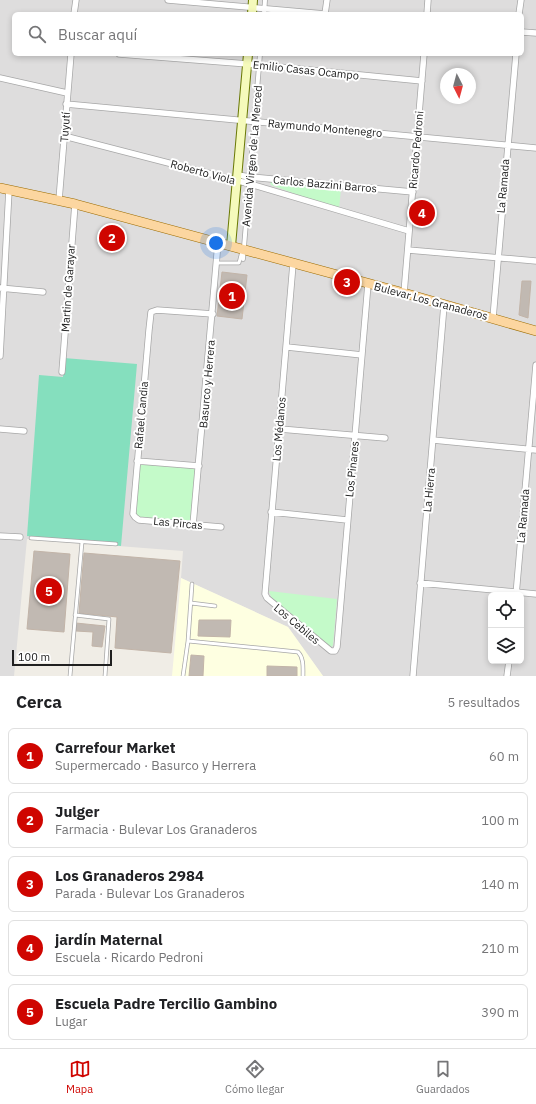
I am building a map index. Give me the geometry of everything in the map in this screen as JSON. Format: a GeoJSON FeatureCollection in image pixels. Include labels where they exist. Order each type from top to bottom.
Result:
{"type":"FeatureCollection","features":[{"type":"Feature","properties":{"kind":"main road","name":"Avenida Virgen de La Merced"},"geometry":{"type":"LineString","coordinates":[[231,246],[248,56]]}},
{"type":"Feature","properties":{"kind":"main road","name":"Bulevar Los Granaderos"},"geometry":{"type":"LineString","coordinates":[[4,189],[75,204],[231,246],[243,252],[404,293],[536,331]]}},
{"type":"Feature","properties":{"kind":"street"},"geometry":{"type":"LineString","coordinates":[[74,12],[75,0]]}},
{"type":"Feature","properties":{"kind":"street"},"geometry":{"type":"LineString","coordinates":[[168,0],[252,7],[264,11],[284,12]]}},
{"type":"Feature","properties":{"kind":"street"},"geometry":{"type":"LineString","coordinates":[[264,11],[265,0]]}},
{"type":"Feature","properties":{"kind":"street"},"geometry":{"type":"LineString","coordinates":[[325,12],[327,0]]}},
{"type":"Feature","properties":{"kind":"street"},"geometry":{"type":"LineString","coordinates":[[427,12],[428,0]]}},
{"type":"Feature","properties":{"kind":"street"},"geometry":{"type":"LineString","coordinates":[[519,12],[520,0]]}},
{"type":"Feature","properties":{"kind":"street"},"geometry":{"type":"LineString","coordinates":[[524,32],[536,33]]}},
{"type":"Feature","properties":{"kind":"street","name":"Tuyutí"},"geometry":{"type":"LineString","coordinates":[[59,200],[71,56]]}},
{"type":"Feature","properties":{"kind":"street","name":"Emilio Casas Ocampo"},"geometry":{"type":"LineString","coordinates":[[145,56],[248,64],[422,82]]}},
{"type":"Feature","properties":{"kind":"street","name":"Avenida Virgen de La Merced"},"geometry":{"type":"LineString","coordinates":[[243,252],[260,56]]}},
{"type":"Feature","properties":{"kind":"street","name":"Ricardo Pedroni"},"geometry":{"type":"LineString","coordinates":[[404,293],[424,56]]}},
{"type":"Feature","properties":{"kind":"street","name":"La Ramada"},"geometry":{"type":"LineString","coordinates":[[492,318],[516,56]]}},
{"type":"Feature","properties":{"kind":"street"},"geometry":{"type":"LineString","coordinates":[[0,78],[67,92]]}},
{"type":"Feature","properties":{"kind":"street","name":"Raymundo Montenegro"},"geometry":{"type":"LineString","coordinates":[[66,104],[536,148]]}},
{"type":"Feature","properties":{"kind":"street","name":"Roberto Viola"},"geometry":{"type":"LineString","coordinates":[[64,136],[238,178],[250,184],[409,231]]}},
{"type":"Feature","properties":{"kind":"street","name":"Carlos Bazzini Barros"},"geometry":{"type":"LineString","coordinates":[[238,178],[250,177],[412,192]]}},
{"type":"Feature","properties":{"kind":"street"},"geometry":{"type":"LineString","coordinates":[[0,356],[4,189]]}},
{"type":"Feature","properties":{"kind":"street","name":"Martin de Garayar"},"geometry":{"type":"LineString","coordinates":[[62,372],[75,204]]}},
{"type":"Feature","properties":{"kind":"street","name":"Basurco y Herrera"},"geometry":{"type":"LineString","coordinates":[[194,525],[218,243]]}},
{"type":"Feature","properties":{"kind":"street"},"geometry":{"type":"LineString","coordinates":[[408,250],[536,261]]}},
{"type":"Feature","properties":{"kind":"street","name":"Los Médanos"},"geometry":{"type":"LineString","coordinates":[[265,594],[293,264]]}},
{"type":"Feature","properties":{"kind":"street","name":"Los Pinares"},"geometry":{"type":"LineString","coordinates":[[331,652],[335,651],[337,647],[368,284]]}},
{"type":"Feature","properties":{"kind":"street"},"geometry":{"type":"LineString","coordinates":[[2,288],[43,292]]}},
{"type":"Feature","properties":{"kind":"street","name":"La Hierra"},"geometry":{"type":"LineString","coordinates":[[413,676],[444,305]]}},
{"type":"Feature","properties":{"kind":"street","name":"Rafael Candia"},"geometry":{"type":"LineString","coordinates":[[135,517],[133,514],[137,461],[148,330],[151,312],[157,310],[213,314]]}},
{"type":"Feature","properties":{"kind":"street"},"geometry":{"type":"LineString","coordinates":[[286,347],[362,355]]}},
{"type":"Feature","properties":{"kind":"street","name":"La Ramada"},"geometry":{"type":"LineString","coordinates":[[516,592],[536,364]]}},
{"type":"Feature","properties":{"kind":"street"},"geometry":{"type":"LineString","coordinates":[[0,429],[24,431]]}},
{"type":"Feature","properties":{"kind":"street"},"geometry":{"type":"LineString","coordinates":[[280,430],[385,438]]}},
{"type":"Feature","properties":{"kind":"street"},"geometry":{"type":"LineString","coordinates":[[433,440],[536,450]]}},
{"type":"Feature","properties":{"kind":"street"},"geometry":{"type":"LineString","coordinates":[[137,461],[199,466]]}},
{"type":"Feature","properties":{"kind":"street"},"geometry":{"type":"LineString","coordinates":[[271,512],[347,520]]}},
{"type":"Feature","properties":{"kind":"street","name":"Las Pircas"},"geometry":{"type":"LineString","coordinates":[[135,517],[139,520],[221,527]]}},
{"type":"Feature","properties":{"kind":"street"},"geometry":{"type":"LineString","coordinates":[[0,536],[20,537]]}},
{"type":"Feature","properties":{"kind":"street"},"geometry":{"type":"LineString","coordinates":[[420,583],[499,592]]}},
{"type":"Feature","properties":{"kind":"street","name":"Los Cebiles"},"geometry":{"type":"LineString","coordinates":[[265,594],[267,598],[331,652]]}},
{"type":"Feature","properties":{"kind":"street"},"geometry":{"type":"LineString","coordinates":[[524,594],[536,594]]}},
{"type":"Feature","properties":{"kind":"street"},"geometry":{"type":"LineString","coordinates":[[507,676],[509,664]]}},
{"type":"Feature","properties":{"kind":"lane"},"geometry":{"type":"LineString","coordinates":[[217,263],[239,263],[243,252]]}},
{"type":"Feature","properties":{"kind":"lane"},"geometry":{"type":"LineString","coordinates":[[31,538],[116,544]]}},
{"type":"Feature","properties":{"kind":"lane"},"geometry":{"type":"LineString","coordinates":[[70,676],[82,542]]}},
{"type":"Feature","properties":{"kind":"lane"},"geometry":{"type":"LineString","coordinates":[[183,676],[188,641],[192,584]]}},
{"type":"Feature","properties":{"kind":"lane"},"geometry":{"type":"LineString","coordinates":[[191,603],[215,606]]}},
{"type":"Feature","properties":{"kind":"lane"},"geometry":{"type":"LineString","coordinates":[[75,615],[110,619],[105,676]]}},
{"type":"Feature","properties":{"kind":"lane"},"geometry":{"type":"LineString","coordinates":[[188,641],[298,652],[301,654],[303,676]]}},
{"type":"Feature","properties":{"kind":"shaded area"},"geometry":{"type":"Polygon","coordinates":[[[0,0],[536,0],[536,676],[323,676],[288,627],[181,578],[183,551],[27,539],[14,676],[0,676],[0,0]]]}},
{"type":"Feature","properties":{"kind":"shaded area"},"geometry":{"type":"Polygon","coordinates":[[[181,578],[288,627],[323,676],[172,676],[181,578]]]}},
{"type":"Feature","properties":{"kind":"green space"},"geometry":{"type":"Polygon","coordinates":[[[272,180],[341,188],[339,210],[271,185],[270,182],[272,180]]]}},
{"type":"Feature","properties":{"kind":"green space"},"geometry":{"type":"Polygon","coordinates":[[[64,358],[137,364],[121,546],[27,536],[39,375],[63,377],[64,358]]]}},
{"type":"Feature","properties":{"kind":"green space"},"geometry":{"type":"Polygon","coordinates":[[[137,461],[199,466],[194,524],[135,517],[137,461]]]}},
{"type":"Feature","properties":{"kind":"green space"},"geometry":{"type":"Polygon","coordinates":[[[269,591],[337,599],[333,645],[331,648],[271,597],[269,591]]]}},
{"type":"Feature","properties":{"kind":"building"},"geometry":{"type":"Polygon","coordinates":[[[105,226],[122,227],[121,250],[103,249],[105,226]]]}},
{"type":"Feature","properties":{"kind":"building"},"geometry":{"type":"Polygon","coordinates":[[[222,272],[247,275],[242,319],[217,316],[222,272]]]}},
{"type":"Feature","properties":{"kind":"building"},"geometry":{"type":"Polygon","coordinates":[[[522,281],[531,281],[528,318],[519,315],[522,281]]]}},
{"type":"Feature","properties":{"kind":"building"},"geometry":{"type":"Polygon","coordinates":[[[34,551],[70,554],[64,632],[27,629],[34,551]]]}},
{"type":"Feature","properties":{"kind":"building"},"geometry":{"type":"Polygon","coordinates":[[[84,553],[180,561],[171,653],[115,648],[117,617],[79,613],[84,553]]]}},
{"type":"Feature","properties":{"kind":"building"},"geometry":{"type":"Polygon","coordinates":[[[199,620],[231,620],[230,637],[198,636],[199,620]]]}},
{"type":"Feature","properties":{"kind":"building"},"geometry":{"type":"Polygon","coordinates":[[[76,623],[105,626],[102,647],[92,646],[93,632],[76,631],[76,623]]]}},
{"type":"Feature","properties":{"kind":"building"},"geometry":{"type":"Polygon","coordinates":[[[191,655],[204,656],[203,676],[189,676],[191,655]]]}},
{"type":"Feature","properties":{"kind":"building"},"geometry":{"type":"Polygon","coordinates":[[[267,666],[297,667],[297,676],[267,676],[267,666]]]}},
{"type":"Feature","properties":{"kind":"place","name":"jardín Maternal"},"geometry":{"type":"Point","coordinates":[422,213]}},
{"type":"Feature","properties":{"kind":"place","name":"Julger"},"geometry":{"type":"Point","coordinates":[112,238]}},
{"type":"Feature","properties":{"kind":"place","name":"Los Granaderos 2984"},"geometry":{"type":"Point","coordinates":[347,282]}},
{"type":"Feature","properties":{"kind":"place","name":"Carrefour Market"},"geometry":{"type":"Point","coordinates":[232,296]}},
{"type":"Feature","properties":{"kind":"place","name":"Escuela Padre Tercilio Gambino"},"geometry":{"type":"Point","coordinates":[49,591]}}]}
